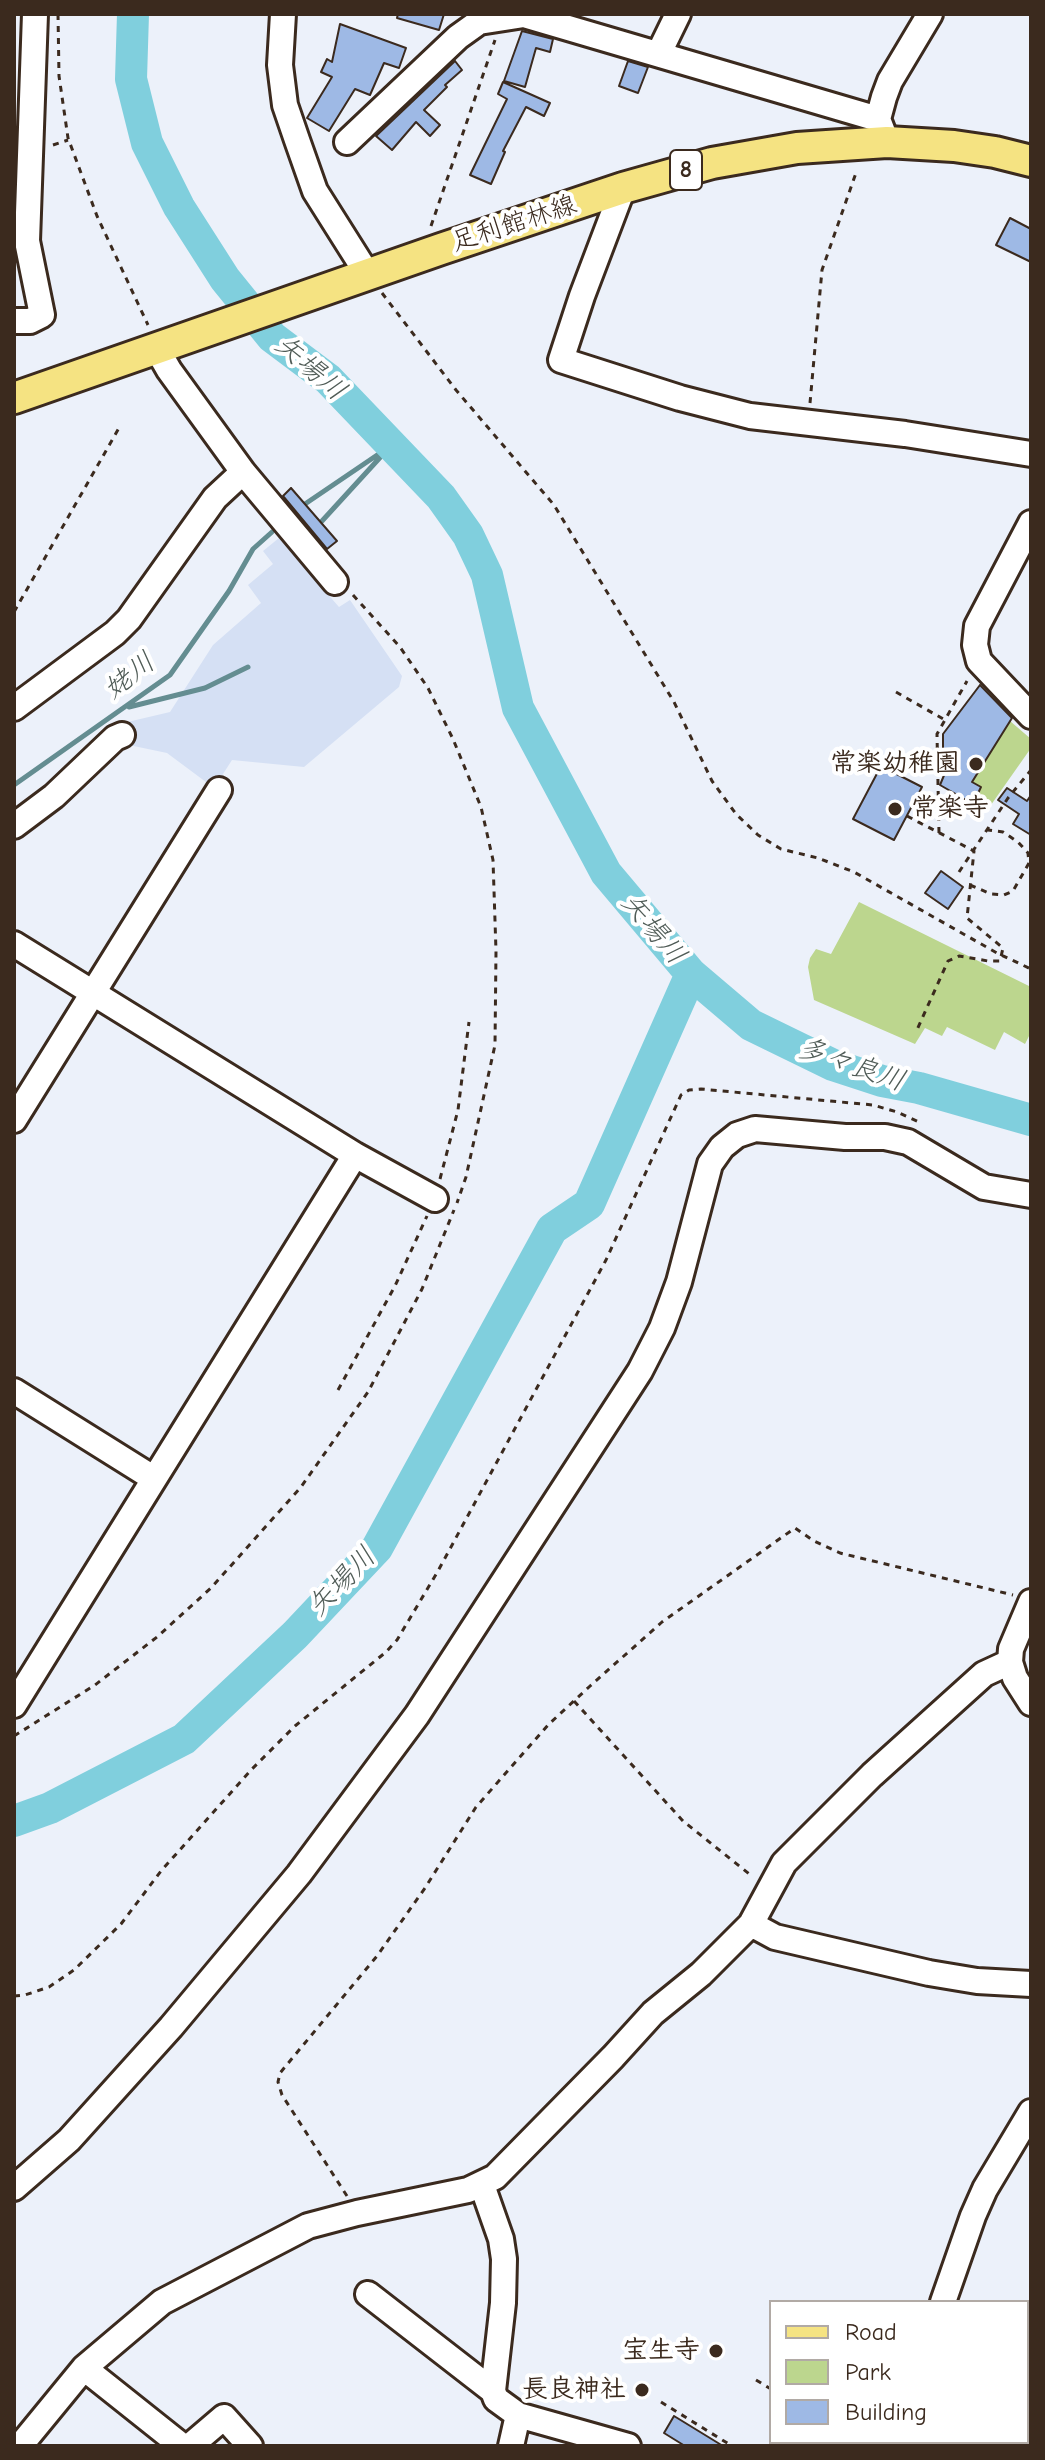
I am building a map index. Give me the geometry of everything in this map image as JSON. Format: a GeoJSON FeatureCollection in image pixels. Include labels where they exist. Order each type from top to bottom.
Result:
{"type":"FeatureCollection","features":[{"type":"Feature","properties":{"kind":"main road","name":"足利館林線"},"geometry":{"type":"LineString","coordinates":[[14,398],[157,340],[361,277],[623,188],[745,156],[877,134],[1031,161]]}},
{"type":"Feature","properties":{"kind":"street"},"geometry":{"type":"LineString","coordinates":[[14,321],[30,321],[42,315],[27,241],[35,14]]}},
{"type":"Feature","properties":{"kind":"street"},"geometry":{"type":"LineString","coordinates":[[283,14],[280,65],[285,105],[315,191],[361,277]]}},
{"type":"Feature","properties":{"kind":"street"},"geometry":{"type":"LineString","coordinates":[[659,53],[678,14]]}},
{"type":"Feature","properties":{"kind":"street"},"geometry":{"type":"LineString","coordinates":[[347,142],[458,37],[479,22],[524,15],[659,53],[877,134],[890,81],[930,14]]}},
{"type":"Feature","properties":{"kind":"street"},"geometry":{"type":"LineString","coordinates":[[623,188],[561,360],[680,398],[750,416],[905,434],[1031,454]]}},
{"type":"Feature","properties":{"kind":"street"},"geometry":{"type":"LineString","coordinates":[[157,340],[169,370],[243,472],[335,582]]}},
{"type":"Feature","properties":{"kind":"street"},"geometry":{"type":"LineString","coordinates":[[14,708],[115,633],[129,619],[215,498],[243,472]]}},
{"type":"Feature","properties":{"kind":"street"},"geometry":{"type":"LineString","coordinates":[[1031,523],[977,626],[975,645],[979,661],[1031,716]]}},
{"type":"Feature","properties":{"kind":"street"},"geometry":{"type":"LineString","coordinates":[[14,826],[54,796],[115,738],[122,735]]}},
{"type":"Feature","properties":{"kind":"street"},"geometry":{"type":"LineString","coordinates":[[14,1120],[219,790]]}},
{"type":"Feature","properties":{"kind":"street"},"geometry":{"type":"LineString","coordinates":[[14,944],[355,1155],[435,1199]]}},
{"type":"Feature","properties":{"kind":"street"},"geometry":{"type":"LineString","coordinates":[[14,2188],[69,2140],[171,2027],[299,1874],[417,1715],[640,1371],[662,1328],[679,1282],[710,1164],[722,1147],[737,1135],[755,1129],[845,1137],[885,1137],[908,1142],[984,1187],[1031,1195]]}},
{"type":"Feature","properties":{"kind":"street"},"geometry":{"type":"LineString","coordinates":[[14,1705],[355,1155]]}},
{"type":"Feature","properties":{"kind":"street"},"geometry":{"type":"LineString","coordinates":[[14,1391],[153,1478]]}},
{"type":"Feature","properties":{"kind":"street"},"geometry":{"type":"LineString","coordinates":[[1024,1599],[1010,1662],[1015,1678],[1031,1703]]}},
{"type":"Feature","properties":{"kind":"street"},"geometry":{"type":"LineString","coordinates":[[20,2446],[84,2368],[162,2302],[292,2232],[357,2213],[482,2185],[508,2165],[653,2013],[701,1974],[751,1924],[784,1863],[872,1775],[984,1674],[1010,1662]]}},
{"type":"Feature","properties":{"kind":"street"},"geometry":{"type":"LineString","coordinates":[[751,1924],[775,1937],[929,1973],[977,1981],[1031,1984]]}},
{"type":"Feature","properties":{"kind":"street"},"geometry":{"type":"LineString","coordinates":[[944,2300],[985,2189],[1024,2137],[1031,2112]]}},
{"type":"Feature","properties":{"kind":"street"},"geometry":{"type":"LineString","coordinates":[[482,2185],[501,2239],[504,2259],[503,2303],[493,2391],[496,2399],[518,2415],[628,2446]]}},
{"type":"Feature","properties":{"kind":"street"},"geometry":{"type":"LineString","coordinates":[[368,2294],[493,2391]]}},
{"type":"Feature","properties":{"kind":"street"},"geometry":{"type":"LineString","coordinates":[[84,2368],[182,2446]]}},
{"type":"Feature","properties":{"kind":"street"},"geometry":{"type":"LineString","coordinates":[[511,2446],[518,2415]]}},
{"type":"Feature","properties":{"kind":"street"},"geometry":{"type":"LineString","coordinates":[[190,2446],[224,2417],[250,2446]]}},
{"type":"Feature","properties":{"kind":"path"},"geometry":{"type":"LineString","coordinates":[[58,14],[59,76],[68,140],[97,216],[157,340]]}},
{"type":"Feature","properties":{"kind":"path"},"geometry":{"type":"LineString","coordinates":[[421,256],[503,18]]}},
{"type":"Feature","properties":{"kind":"path"},"geometry":{"type":"LineString","coordinates":[[808,423],[822,270],[877,134]]}},
{"type":"Feature","properties":{"kind":"path"},"geometry":{"type":"LineString","coordinates":[[47,146],[68,140]]}},
{"type":"Feature","properties":{"kind":"path"},"geometry":{"type":"LineString","coordinates":[[393,307],[456,390],[554,505],[674,702],[712,781],[736,814],[758,835],[781,849],[818,858],[854,872],[1031,969]]}},
{"type":"Feature","properties":{"kind":"path"},"geometry":{"type":"LineString","coordinates":[[14,612],[119,428]]}},
{"type":"Feature","properties":{"kind":"path"},"geometry":{"type":"LineString","coordinates":[[14,1736],[95,1685],[157,1637],[211,1588],[301,1487],[368,1392],[395,1342],[422,1289],[466,1177],[495,1045],[493,860],[481,807],[428,688],[400,647],[365,607],[335,582]]}},
{"type":"Feature","properties":{"kind":"path"},"geometry":{"type":"LineString","coordinates":[[939,833],[937,734],[979,661]]}},
{"type":"Feature","properties":{"kind":"path"},"geometry":{"type":"LineString","coordinates":[[896,692],[945,720]]}},
{"type":"Feature","properties":{"kind":"path"},"geometry":{"type":"LineString","coordinates":[[959,872],[1031,770]]}},
{"type":"Feature","properties":{"kind":"path"},"geometry":{"type":"LineString","coordinates":[[907,816],[974,851]]}},
{"type":"Feature","properties":{"kind":"path"},"geometry":{"type":"LineString","coordinates":[[969,885],[991,894],[1004,895],[1013,891],[1029,863],[1028,853],[1018,842],[1003,832],[988,830]]}},
{"type":"Feature","properties":{"kind":"path"},"geometry":{"type":"LineString","coordinates":[[916,1032],[951,958],[959,956],[1000,961],[1003,956],[1003,948],[967,918],[974,851]]}},
{"type":"Feature","properties":{"kind":"path"},"geometry":{"type":"LineString","coordinates":[[14,1996],[49,1987],[74,1970],[121,1924],[161,1871],[251,1770],[295,1726],[355,1679],[397,1640],[438,1571],[606,1260],[681,1095],[689,1090],[701,1089],[873,1105],[897,1112],[927,1128]]}},
{"type":"Feature","properties":{"kind":"path"},"geometry":{"type":"LineString","coordinates":[[357,2213],[282,2095],[278,2082],[280,2073],[377,1956],[476,1807],[549,1724],[662,1622],[795,1528],[840,1553],[1024,1599]]}},
{"type":"Feature","properties":{"kind":"path"},"geometry":{"type":"LineString","coordinates":[[574,1701],[683,1821],[739,1865],[740,1869],[769,1888]]}},
{"type":"Feature","properties":{"kind":"path"},"geometry":{"type":"LineString","coordinates":[[756,2380],[769,2388]]}},
{"type":"Feature","properties":{"kind":"path"},"geometry":{"type":"LineString","coordinates":[[661,2402],[732,2446]]}},
{"type":"Feature","properties":{"kind":"shaded area"},"geometry":{"type":"Polygon","coordinates":[[[279,538],[339,607],[350,600],[402,676],[399,687],[304,767],[232,760],[214,788],[167,753],[124,744],[119,724],[170,712],[213,645],[261,603],[248,585],[273,564],[263,551],[279,538]]]}},
{"type":"Feature","properties":{"kind":"green space"},"geometry":{"type":"Polygon","coordinates":[[[1010,721],[1031,739],[1031,748],[986,812],[973,804],[972,782],[1010,721]]]}},
{"type":"Feature","properties":{"kind":"green space"},"geometry":{"type":"Polygon","coordinates":[[[859,902],[1031,987],[1031,1032],[1025,1044],[1004,1032],[995,1050],[947,1027],[942,1036],[925,1028],[915,1044],[814,1000],[808,967],[810,958],[816,949],[831,954],[859,902]]]}},
{"type":"Feature","properties":{"kind":"building"},"geometry":{"type":"Polygon","coordinates":[[[398,14],[444,14],[439,30],[397,18],[398,14]]]}},
{"type":"Feature","properties":{"kind":"building"},"geometry":{"type":"Polygon","coordinates":[[[340,24],[406,48],[399,68],[384,63],[370,95],[355,89],[329,131],[307,118],[332,77],[321,72],[327,59],[332,62],[340,24]]]}},
{"type":"Feature","properties":{"kind":"building"},"geometry":{"type":"Polygon","coordinates":[[[522,31],[553,39],[550,52],[536,48],[525,87],[504,81],[522,31]]]}},
{"type":"Feature","properties":{"kind":"building"},"geometry":{"type":"Polygon","coordinates":[[[455,61],[462,70],[424,110],[440,125],[430,136],[416,122],[392,150],[376,136],[455,61]]]}},
{"type":"Feature","properties":{"kind":"building"},"geometry":{"type":"Polygon","coordinates":[[[628,61],[648,67],[638,93],[619,86],[628,61]]]}},
{"type":"Feature","properties":{"kind":"building"},"geometry":{"type":"Polygon","coordinates":[[[503,82],[550,103],[544,116],[526,107],[503,151],[491,184],[470,175],[507,99],[498,94],[503,82]]]}},
{"type":"Feature","properties":{"kind":"building"},"geometry":{"type":"Polygon","coordinates":[[[1010,218],[1031,229],[1031,262],[996,245],[1010,218]]]}},
{"type":"Feature","properties":{"kind":"building"},"geometry":{"type":"Polygon","coordinates":[[[291,488],[337,541],[327,549],[283,496],[291,488]]]}},
{"type":"Feature","properties":{"kind":"building"},"geometry":{"type":"Polygon","coordinates":[[[980,685],[1012,718],[972,782],[981,787],[973,804],[940,785],[952,756],[943,750],[943,734],[980,685]]]}},
{"type":"Feature","properties":{"kind":"building"},"geometry":{"type":"Polygon","coordinates":[[[881,766],[922,787],[894,840],[853,819],[881,766]]]}},
{"type":"Feature","properties":{"kind":"building"},"geometry":{"type":"Polygon","coordinates":[[[1007,788],[1027,801],[1031,795],[1031,835],[1013,824],[1019,814],[998,800],[1007,788]]]}},
{"type":"Feature","properties":{"kind":"building"},"geometry":{"type":"Polygon","coordinates":[[[941,871],[963,887],[948,909],[925,893],[941,871]]]}},
{"type":"Feature","properties":{"kind":"building"},"geometry":{"type":"Polygon","coordinates":[[[674,2416],[723,2446],[685,2446],[664,2433],[674,2416]]]}},
{"type":"Feature","properties":{"kind":"waterway","name":"矢場川"},"geometry":{"type":"LineString","coordinates":[[133,14],[131,79],[147,143],[179,207],[225,279],[272,337],[328,379],[441,497],[468,535],[487,575],[518,708],[606,873],[691,974],[751,1025],[833,1065],[1031,1120]]}},
{"type":"Feature","properties":{"kind":"waterway","name":"姥川"},"geometry":{"type":"LineString","coordinates":[[305,504],[392,445]]}},
{"type":"Feature","properties":{"kind":"waterway"},"geometry":{"type":"LineString","coordinates":[[322,521],[386,451]]}},
{"type":"Feature","properties":{"kind":"waterway","name":"姥川"},"geometry":{"type":"LineString","coordinates":[[14,785],[170,675],[229,591],[253,549],[272,532]]}},
{"type":"Feature","properties":{"kind":"waterway"},"geometry":{"type":"LineString","coordinates":[[129,707],[205,688],[248,667]]}},
{"type":"Feature","properties":{"kind":"waterway","name":"矢場川"},"geometry":{"type":"LineString","coordinates":[[14,1821],[50,1808],[184,1739],[295,1635],[377,1548],[552,1229],[589,1204],[691,974]]}},
{"type":"Feature","properties":{"kind":"place","name":"常楽幼稚園"},"geometry":{"type":"Point","coordinates":[976,764]}},
{"type":"Feature","properties":{"kind":"place","name":"常楽寺"},"geometry":{"type":"Point","coordinates":[895,809]}},
{"type":"Feature","properties":{"kind":"place","name":"宝生寺"},"geometry":{"type":"Point","coordinates":[716,2351]}},
{"type":"Feature","properties":{"kind":"place","name":"長良神社"},"geometry":{"type":"Point","coordinates":[642,2390]}},
{"type":"Feature","properties":{"kind":"water label","name":"多々良川"},"geometry":{"type":"Point","coordinates":[851,1065]}}]}
